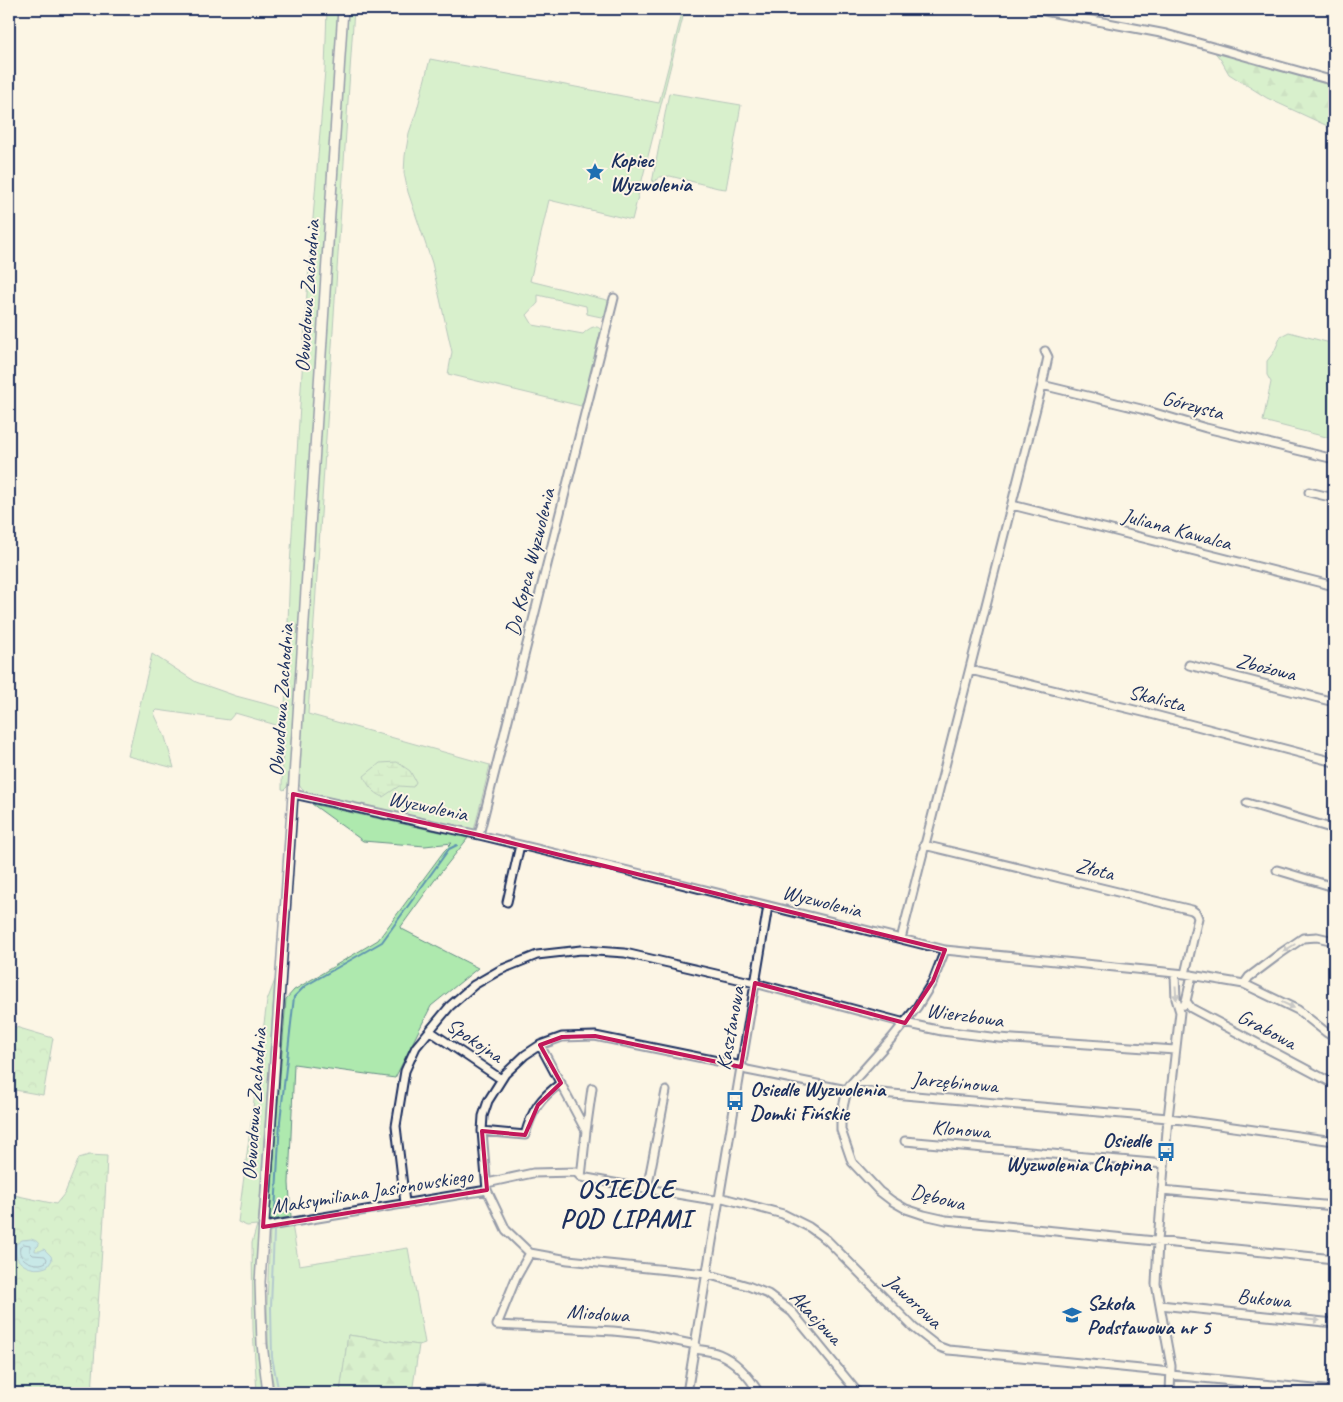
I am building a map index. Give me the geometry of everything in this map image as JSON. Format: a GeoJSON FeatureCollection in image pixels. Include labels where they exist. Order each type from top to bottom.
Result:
{"type":"FeatureCollection","features":[{"type":"Feature","properties":{"kind":"main road","name":"Obwodowa Zachodnia"},"geometry":{"type":"LineString","coordinates":[[268,1393],[262,1344],[260,1282],[343,9]]}},
{"type":"Feature","properties":{"kind":"street"},"geometry":{"type":"LineString","coordinates":[[1034,9],[1173,36],[1334,80]]}},
{"type":"Feature","properties":{"kind":"street","name":"Do Kopca Wyzwolenia"},"geometry":{"type":"LineString","coordinates":[[479,835],[614,298]]}},
{"type":"Feature","properties":{"kind":"street"},"geometry":{"type":"LineString","coordinates":[[901,939],[1042,385],[1048,357],[1045,351]]}},
{"type":"Feature","properties":{"kind":"street","name":"Górzysta"},"geometry":{"type":"LineString","coordinates":[[1042,385],[1334,460]]}},
{"type":"Feature","properties":{"kind":"street"},"geometry":{"type":"LineString","coordinates":[[1309,492],[1334,498]]}},
{"type":"Feature","properties":{"kind":"street","name":"Juliana Kawalca"},"geometry":{"type":"LineString","coordinates":[[1012,505],[1334,586]]}},
{"type":"Feature","properties":{"kind":"street","name":"Zbożowa"},"geometry":{"type":"LineString","coordinates":[[1190,665],[1334,702]]}},
{"type":"Feature","properties":{"kind":"street","name":"Skalista"},"geometry":{"type":"LineString","coordinates":[[970,670],[1147,713],[1334,762]]}},
{"type":"Feature","properties":{"kind":"street","name":"Wyzwolenia"},"geometry":{"type":"LineString","coordinates":[[293,794],[479,835],[945,950],[1189,975],[1244,984],[1298,1010],[1334,1037]]}},
{"type":"Feature","properties":{"kind":"street"},"geometry":{"type":"LineString","coordinates":[[1247,803],[1334,829]]}},
{"type":"Feature","properties":{"kind":"street"},"geometry":{"type":"LineString","coordinates":[[507,902],[520,845]]}},
{"type":"Feature","properties":{"kind":"street","name":"Złota"},"geometry":{"type":"LineString","coordinates":[[924,845],[1192,910],[1198,918],[1186,1002],[1180,1012]]}},
{"type":"Feature","properties":{"kind":"street"},"geometry":{"type":"LineString","coordinates":[[1277,870],[1334,887]]}},
{"type":"Feature","properties":{"kind":"street","name":"Kasztanowa"},"geometry":{"type":"LineString","coordinates":[[688,1393],[768,906]]}},
{"type":"Feature","properties":{"kind":"street"},"geometry":{"type":"LineString","coordinates":[[1244,984],[1249,977],[1303,938],[1317,937],[1334,941]]}},
{"type":"Feature","properties":{"kind":"street","name":"Wierzbowa"},"geometry":{"type":"LineString","coordinates":[[406,1204],[396,1126],[405,1071],[416,1047],[450,1006],[474,985],[500,970],[537,955],[581,950],[625,953],[755,983],[942,1031],[998,1038],[1175,1050]]}},
{"type":"Feature","properties":{"kind":"street","name":"Dębowa"},"geometry":{"type":"LineString","coordinates":[[945,950],[933,981],[917,1007],[847,1090],[841,1116],[841,1130],[852,1162],[879,1191],[906,1209],[946,1220],[1334,1259]]}},
{"type":"Feature","properties":{"kind":"street"},"geometry":{"type":"LineString","coordinates":[[1170,1393],[1170,1356],[1156,1284],[1168,1118],[1180,1012],[1176,999],[1175,974]]}},
{"type":"Feature","properties":{"kind":"street","name":"Grabowa"},"geometry":{"type":"LineString","coordinates":[[1186,1002],[1191,1008],[1334,1084]]}},
{"type":"Feature","properties":{"kind":"street","name":"Spokojna"},"geometry":{"type":"LineString","coordinates":[[430,1031],[502,1079]]}},
{"type":"Feature","properties":{"kind":"street","name":"Jarzębinowa"},"geometry":{"type":"LineString","coordinates":[[487,1186],[482,1131],[483,1116],[488,1101],[504,1074],[525,1055],[540,1045],[562,1038],[595,1036],[847,1090],[1168,1118],[1334,1141]]}},
{"type":"Feature","properties":{"kind":"street"},"geometry":{"type":"LineString","coordinates":[[540,1045],[586,1131]]}},
{"type":"Feature","properties":{"kind":"street"},"geometry":{"type":"LineString","coordinates":[[482,1131],[525,1135],[530,1118],[538,1105],[547,1093],[561,1083]]}},
{"type":"Feature","properties":{"kind":"street"},"geometry":{"type":"LineString","coordinates":[[581,1177],[592,1088]]}},
{"type":"Feature","properties":{"kind":"street"},"geometry":{"type":"LineString","coordinates":[[648,1189],[666,1091]]}},
{"type":"Feature","properties":{"kind":"street","name":"Klonowa"},"geometry":{"type":"LineString","coordinates":[[905,1141],[1164,1164]]}},
{"type":"Feature","properties":{"kind":"street","name":"Maksymiliana Jasionowskiego"},"geometry":{"type":"LineString","coordinates":[[264,1227],[406,1204],[487,1186],[533,1173],[576,1172],[581,1177]]}},
{"type":"Feature","properties":{"kind":"street","name":"Jaworowa"},"geometry":{"type":"LineString","coordinates":[[581,1177],[713,1200],[723,1198],[783,1214],[809,1226],[827,1240],[914,1328],[937,1346],[948,1350],[1334,1391]]}},
{"type":"Feature","properties":{"kind":"street"},"geometry":{"type":"LineString","coordinates":[[487,1186],[506,1230],[530,1253]]}},
{"type":"Feature","properties":{"kind":"street"},"geometry":{"type":"LineString","coordinates":[[1162,1190],[1334,1206]]}},
{"type":"Feature","properties":{"kind":"street","name":"Akacjowa"},"geometry":{"type":"LineString","coordinates":[[530,1253],[568,1260],[707,1274],[768,1294],[792,1312],[858,1393]]}},
{"type":"Feature","properties":{"kind":"street","name":"Miodowa"},"geometry":{"type":"LineString","coordinates":[[530,1253],[516,1278],[497,1325],[613,1330],[644,1334],[695,1347],[718,1354],[730,1361],[753,1382],[760,1393]]}},
{"type":"Feature","properties":{"kind":"street","name":"Bukowa"},"geometry":{"type":"LineString","coordinates":[[1160,1305],[1334,1323]]}},
{"type":"Feature","properties":{"kind":"street"},"geometry":{"type":"LineString","coordinates":[[482,1390],[519,1393]]}},
{"type":"Feature","properties":{"kind":"highlighted area"},"geometry":{"type":"Polygon","coordinates":[[[293,794],[479,835],[945,950],[933,981],[905,1023],[755,983],[741,1067],[595,1036],[562,1037],[540,1045],[561,1083],[538,1105],[525,1135],[482,1131],[487,1190],[263,1227],[293,794]]]}},
{"type":"Feature","properties":{"kind":"green space"},"geometry":{"type":"Polygon","coordinates":[[[327,9],[339,9],[289,782],[284,790],[282,789],[283,727],[235,713],[229,720],[157,710],[154,713],[165,737],[174,768],[128,756],[152,654],[196,682],[236,696],[285,709],[290,566],[307,293],[325,70],[327,9]]]}},
{"type":"Feature","properties":{"kind":"green space"},"geometry":{"type":"Polygon","coordinates":[[[348,9],[354,9],[308,714],[490,765],[474,830],[305,792],[298,783],[348,9]]]}},
{"type":"Feature","properties":{"kind":"green space"},"geometry":{"type":"Polygon","coordinates":[[[683,9],[685,9],[632,220],[549,200],[530,281],[611,301],[606,316],[601,317],[587,314],[586,306],[538,295],[538,303],[527,315],[533,325],[583,334],[596,327],[603,333],[588,388],[581,406],[448,374],[452,352],[432,263],[408,192],[404,173],[409,133],[430,59],[659,103],[683,9]]]}},
{"type":"Feature","properties":{"kind":"green space"},"geometry":{"type":"Polygon","coordinates":[[[1213,50],[1334,86],[1334,129],[1267,98],[1229,74],[1213,50]]]}},
{"type":"Feature","properties":{"kind":"green space"},"geometry":{"type":"Polygon","coordinates":[[[669,93],[741,105],[726,189],[670,176],[660,177],[652,183],[669,93]]]}},
{"type":"Feature","properties":{"kind":"green space"},"geometry":{"type":"Polygon","coordinates":[[[1289,332],[1334,344],[1334,439],[1263,421],[1271,382],[1267,375],[1267,361],[1274,352],[1281,336],[1289,332]]]}},
{"type":"Feature","properties":{"kind":"green space"},"geometry":{"type":"Polygon","coordinates":[[[397,762],[410,771],[416,782],[413,787],[399,786],[383,797],[371,788],[364,776],[380,763],[397,762]]]}},
{"type":"Feature","properties":{"kind":"green space"},"geometry":{"type":"Polygon","coordinates":[[[312,804],[468,838],[400,928],[478,968],[431,1006],[395,1078],[294,1064],[289,1183],[291,1217],[269,1220],[286,999],[294,990],[378,940],[444,851],[452,843],[425,846],[363,841],[312,804]]]}},
{"type":"Feature","properties":{"kind":"green space"},"geometry":{"type":"Polygon","coordinates":[[[275,980],[258,1224],[256,1307],[263,1393],[257,1393],[253,1329],[252,1243],[257,1225],[247,1226],[238,1222],[267,1001],[275,980]]]}},
{"type":"Feature","properties":{"kind":"green space"},"geometry":{"type":"Polygon","coordinates":[[[9,1025],[53,1038],[43,1095],[9,1089],[9,1025]]]}},
{"type":"Feature","properties":{"kind":"green space"},"geometry":{"type":"Polygon","coordinates":[[[89,1155],[107,1156],[92,1393],[9,1393],[9,1194],[56,1204],[65,1193],[79,1158],[89,1155]]]}},
{"type":"Feature","properties":{"kind":"green space"},"geometry":{"type":"Polygon","coordinates":[[[292,1225],[299,1265],[408,1248],[425,1343],[419,1345],[348,1335],[340,1393],[275,1393],[269,1361],[267,1304],[270,1230],[292,1225]]]}},
{"type":"Feature","properties":{"kind":"green space"},"geometry":{"type":"Polygon","coordinates":[[[348,1335],[419,1345],[412,1393],[340,1393],[348,1335]]]}},
{"type":"Feature","properties":{"kind":"water"},"geometry":{"type":"Polygon","coordinates":[[[31,1239],[39,1245],[35,1251],[44,1249],[51,1256],[52,1260],[48,1266],[36,1269],[30,1268],[16,1257],[16,1244],[22,1240],[31,1239]]]}},
{"type":"Feature","properties":{"kind":"waterway"},"geometry":{"type":"LineString","coordinates":[[275,1212],[280,1121],[294,997],[305,986],[382,942],[449,849],[457,845]]}},
{"type":"Feature","properties":{"kind":"waterway"},"geometry":{"type":"LineString","coordinates":[[274,1232],[271,1307],[272,1357],[279,1393]]}},
{"type":"Feature","properties":{"kind":"place","name":"Kopiec Wyzwolenia"},"geometry":{"type":"Point","coordinates":[595,172]}},
{"type":"Feature","properties":{"kind":"place","name":"Osiedle Wyzwolenia Domki Fińskie"},"geometry":{"type":"Point","coordinates":[735,1101]}},
{"type":"Feature","properties":{"kind":"place","name":"Osiedle Wyzwolenia Chopina"},"geometry":{"type":"Point","coordinates":[1166,1152]}},
{"type":"Feature","properties":{"kind":"place","name":"Szkoła Podstawowa nr 5"},"geometry":{"type":"Point","coordinates":[1072,1315]}},
{"type":"Feature","properties":{"kind":"district","name":"OSIEDLE POD LIPAMI"},"geometry":{"type":"Point","coordinates":[626,1203]}}]}
